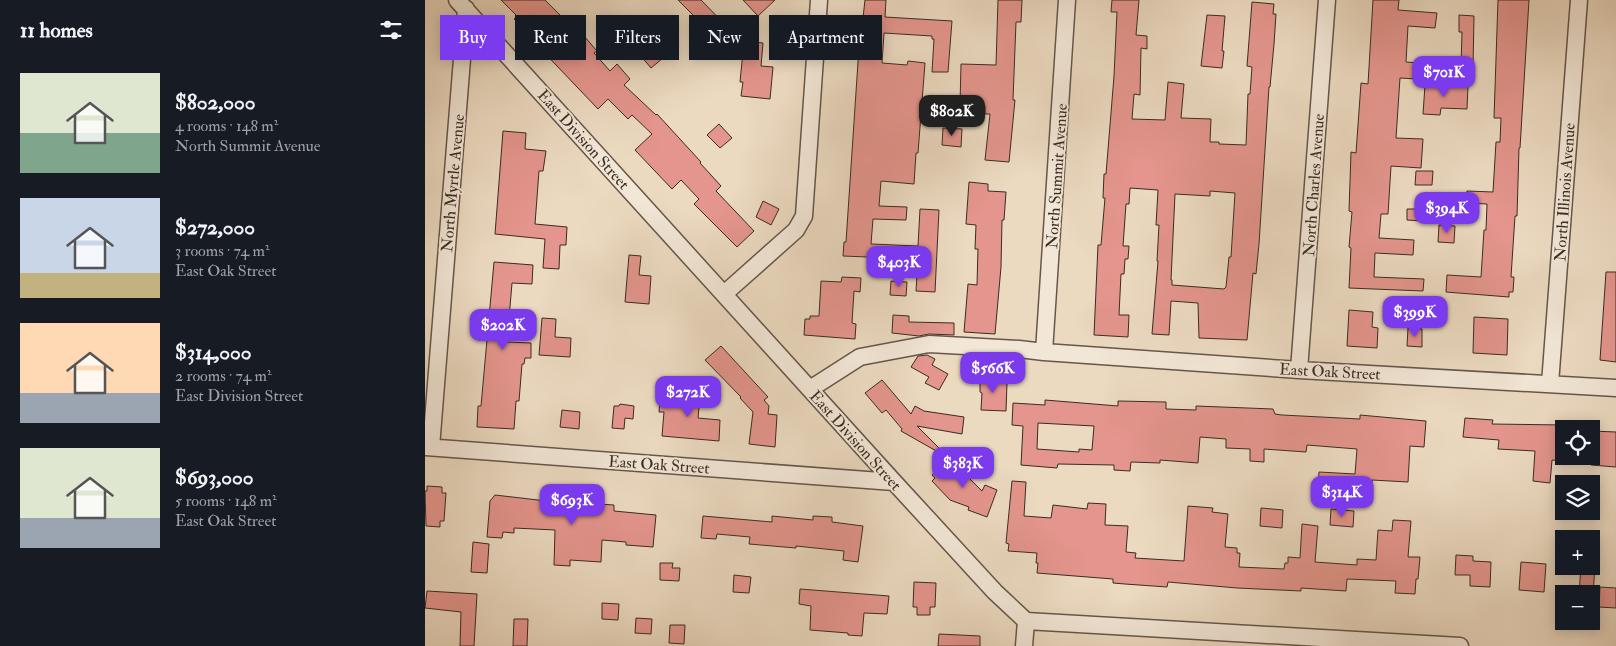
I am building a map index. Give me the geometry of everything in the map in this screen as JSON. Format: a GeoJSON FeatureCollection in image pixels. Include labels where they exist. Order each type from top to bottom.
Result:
{"type":"FeatureCollection","features":[{"type":"Feature","properties":{"kind":"street"},"geometry":{"type":"LineString","coordinates":[[724,294],[796,230],[804,216],[819,0]]}},
{"type":"Feature","properties":{"kind":"street","name":"North Summit Avenue"},"geometry":{"type":"LineString","coordinates":[[1044,352],[1067,0]]}},
{"type":"Feature","properties":{"kind":"street","name":"North Charles Avenue"},"geometry":{"type":"LineString","coordinates":[[1299,370],[1327,0]]}},
{"type":"Feature","properties":{"kind":"street","name":"North Illinois Avenue"},"geometry":{"type":"LineString","coordinates":[[1550,384],[1579,0]]}},
{"type":"Feature","properties":{"kind":"street","name":"East Division Street"},"geometry":{"type":"LineString","coordinates":[[461,4],[893,482],[995,592],[1025,621]]}},
{"type":"Feature","properties":{"kind":"street","name":"North Myrtle Avenue"},"geometry":{"type":"LineString","coordinates":[[428,447],[461,4]]}},
{"type":"Feature","properties":{"kind":"street","name":"East Oak Street"},"geometry":{"type":"LineString","coordinates":[[810,389],[860,357],[929,344],[1019,348],[1044,352],[1299,370],[1616,388]]}},
{"type":"Feature","properties":{"kind":"street","name":"East Oak Street"},"geometry":{"type":"LineString","coordinates":[[428,447],[893,482]]}},
{"type":"Feature","properties":{"kind":"street"},"geometry":{"type":"LineString","coordinates":[[1024,646],[1025,621],[1399,644],[1460,646]]}},
{"type":"Feature","properties":{"kind":"building"},"geometry":{"type":"Polygon","coordinates":[[[501,0],[545,0],[560,15],[516,15],[501,0]]]}},
{"type":"Feature","properties":{"kind":"building"},"geometry":{"type":"Polygon","coordinates":[[[678,0],[701,0],[716,15],[693,15],[678,0]]]}},
{"type":"Feature","properties":{"kind":"building"},"geometry":{"type":"Polygon","coordinates":[[[743,0],[775,0],[759,15],[743,0]]]}},
{"type":"Feature","properties":{"kind":"building"},"geometry":{"type":"Polygon","coordinates":[[[865,0],[886,0],[885,17],[952,21],[948,72],[932,72],[934,39],[932,39],[932,36],[884,33],[882,63],[907,65],[908,61],[925,63],[914,184],[881,181],[879,206],[907,207],[906,220],[873,219],[871,244],[918,246],[920,209],[939,210],[935,292],[916,291],[918,259],[843,256],[844,242],[846,242],[858,60],[882,60],[882,15],[863,15],[865,0]]]}},
{"type":"Feature","properties":{"kind":"building"},"geometry":{"type":"Polygon","coordinates":[[[998,0],[1022,0],[1021,22],[1016,22],[1013,100],[1015,100],[1009,162],[985,160],[990,114],[985,114],[985,106],[960,105],[961,64],[996,65],[998,0]]]}},
{"type":"Feature","properties":{"kind":"building"},"geometry":{"type":"Polygon","coordinates":[[[1112,0],[1139,0],[1136,35],[1147,36],[1147,49],[1141,48],[1140,95],[1134,94],[1132,119],[1165,120],[1168,82],[1184,84],[1181,118],[1211,119],[1210,142],[1246,145],[1248,94],[1250,94],[1252,67],[1247,66],[1252,2],[1274,4],[1273,14],[1276,14],[1269,87],[1259,244],[1256,274],[1253,273],[1247,340],[1199,338],[1198,303],[1171,301],[1169,335],[1152,334],[1158,261],[1159,225],[1156,225],[1158,190],[1130,188],[1129,204],[1126,204],[1123,246],[1129,246],[1128,259],[1125,259],[1124,274],[1121,274],[1119,315],[1129,315],[1128,337],[1094,335],[1098,245],[1101,245],[1105,198],[1103,198],[1104,174],[1106,174],[1114,76],[1117,12],[1111,12],[1112,0]],[[1210,191],[1210,196],[1175,194],[1172,285],[1224,289],[1226,287],[1229,257],[1231,257],[1235,193],[1210,191]]]}},
{"type":"Feature","properties":{"kind":"building"},"geometry":{"type":"Polygon","coordinates":[[[1373,0],[1399,0],[1398,10],[1437,13],[1435,28],[1408,26],[1406,62],[1435,64],[1434,80],[1400,78],[1396,138],[1423,139],[1421,168],[1391,166],[1388,214],[1381,214],[1379,238],[1414,240],[1413,255],[1375,253],[1374,277],[1424,279],[1423,291],[1349,288],[1351,248],[1349,247],[1352,212],[1349,211],[1351,152],[1356,153],[1361,83],[1368,84],[1373,0]]]}},
{"type":"Feature","properties":{"kind":"building"},"geometry":{"type":"Polygon","coordinates":[[[1498,0],[1529,0],[1519,148],[1517,216],[1515,216],[1511,277],[1514,277],[1513,292],[1509,292],[1509,297],[1446,292],[1447,275],[1481,277],[1487,204],[1466,203],[1467,191],[1493,192],[1496,142],[1500,142],[1501,118],[1494,118],[1498,0]]]}},
{"type":"Feature","properties":{"kind":"building"},"geometry":{"type":"Polygon","coordinates":[[[1207,15],[1225,16],[1222,68],[1201,66],[1207,15]]]}},
{"type":"Feature","properties":{"kind":"building"},"geometry":{"type":"Polygon","coordinates":[[[1459,15],[1474,16],[1473,67],[1461,66],[1462,32],[1459,32],[1459,15]]]}},
{"type":"Feature","properties":{"kind":"building"},"geometry":{"type":"Polygon","coordinates":[[[586,38],[596,50],[594,53],[596,60],[600,60],[610,71],[617,64],[630,79],[624,85],[657,114],[701,162],[721,186],[716,191],[754,231],[737,247],[694,204],[699,199],[681,180],[672,189],[635,150],[652,134],[632,115],[628,119],[608,99],[598,109],[551,60],[586,60],[586,38]]]}},
{"type":"Feature","properties":{"kind":"building"},"geometry":{"type":"Polygon","coordinates":[[[759,43],[763,43],[761,66],[773,67],[770,99],[741,96],[743,82],[740,82],[742,60],[759,60],[759,43]]]}},
{"type":"Feature","properties":{"kind":"building"},"geometry":{"type":"Polygon","coordinates":[[[644,60],[661,60],[651,68],[644,60]]]}},
{"type":"Feature","properties":{"kind":"building"},"geometry":{"type":"Polygon","coordinates":[[[1425,85],[1468,86],[1467,109],[1441,108],[1440,115],[1423,114],[1425,85]]]}},
{"type":"Feature","properties":{"kind":"building"},"geometry":{"type":"Polygon","coordinates":[[[719,124],[732,138],[720,148],[707,135],[719,124]]]}},
{"type":"Feature","properties":{"kind":"building"},"geometry":{"type":"Polygon","coordinates":[[[943,128],[962,129],[961,147],[942,145],[943,128]]]}},
{"type":"Feature","properties":{"kind":"building"},"geometry":{"type":"Polygon","coordinates":[[[503,131],[526,133],[525,149],[546,151],[543,171],[539,171],[535,224],[567,227],[566,245],[560,245],[559,269],[543,268],[545,239],[495,234],[503,131]]]}},
{"type":"Feature","properties":{"kind":"building"},"geometry":{"type":"Polygon","coordinates":[[[1416,171],[1433,171],[1432,185],[1415,185],[1416,171]]]}},
{"type":"Feature","properties":{"kind":"building"},"geometry":{"type":"Polygon","coordinates":[[[969,182],[988,184],[988,191],[1006,192],[1004,220],[1002,220],[1001,267],[995,334],[964,332],[968,284],[977,285],[978,249],[975,249],[976,225],[966,224],[969,182]]]}},
{"type":"Feature","properties":{"kind":"building"},"geometry":{"type":"Polygon","coordinates":[[[763,201],[779,209],[771,225],[756,217],[763,201]]]}},
{"type":"Feature","properties":{"kind":"building"},"geometry":{"type":"Polygon","coordinates":[[[1407,209],[1423,209],[1423,221],[1407,220],[1407,209]]]}},
{"type":"Feature","properties":{"kind":"building"},"geometry":{"type":"Polygon","coordinates":[[[1439,225],[1455,226],[1454,243],[1438,242],[1439,225]]]}},
{"type":"Feature","properties":{"kind":"building"},"geometry":{"type":"Polygon","coordinates":[[[629,255],[641,256],[639,275],[651,276],[649,304],[625,302],[629,255]]]}},
{"type":"Feature","properties":{"kind":"building"},"geometry":{"type":"Polygon","coordinates":[[[494,262],[533,265],[532,284],[512,283],[507,342],[531,343],[531,358],[525,358],[524,364],[522,364],[519,401],[516,401],[514,429],[477,427],[478,406],[481,406],[494,262]]]}},
{"type":"Feature","properties":{"kind":"building"},"geometry":{"type":"Polygon","coordinates":[[[1606,272],[1616,272],[1616,362],[1600,360],[1606,272]]]}},
{"type":"Feature","properties":{"kind":"building"},"geometry":{"type":"Polygon","coordinates":[[[842,277],[861,278],[860,292],[854,291],[852,323],[856,324],[855,339],[804,335],[805,319],[810,319],[810,316],[819,316],[821,281],[841,282],[842,277]]]}},
{"type":"Feature","properties":{"kind":"building"},"geometry":{"type":"Polygon","coordinates":[[[891,281],[907,282],[906,296],[890,295],[891,281]]]}},
{"type":"Feature","properties":{"kind":"building"},"geometry":{"type":"Polygon","coordinates":[[[1349,310],[1373,312],[1372,327],[1378,328],[1377,348],[1347,346],[1349,310]]]}},
{"type":"Feature","properties":{"kind":"building"},"geometry":{"type":"Polygon","coordinates":[[[893,315],[909,316],[909,322],[954,323],[954,335],[929,334],[919,336],[892,333],[893,315]]]}},
{"type":"Feature","properties":{"kind":"building"},"geometry":{"type":"Polygon","coordinates":[[[1474,317],[1508,319],[1507,355],[1473,353],[1474,317]]]}},
{"type":"Feature","properties":{"kind":"building"},"geometry":{"type":"Polygon","coordinates":[[[542,318],[556,319],[555,337],[571,338],[570,357],[539,355],[542,318]]]}},
{"type":"Feature","properties":{"kind":"building"},"geometry":{"type":"Polygon","coordinates":[[[1408,328],[1422,329],[1422,347],[1407,346],[1408,328]]]}},
{"type":"Feature","properties":{"kind":"building"},"geometry":{"type":"Polygon","coordinates":[[[721,346],[768,397],[764,400],[769,406],[768,414],[777,415],[775,447],[749,444],[753,412],[705,360],[721,346]]]}},
{"type":"Feature","properties":{"kind":"building"},"geometry":{"type":"Polygon","coordinates":[[[927,355],[935,359],[932,365],[948,374],[939,390],[925,383],[929,377],[911,367],[918,356],[927,355]]]}},
{"type":"Feature","properties":{"kind":"building"},"geometry":{"type":"Polygon","coordinates":[[[980,376],[1002,377],[1002,383],[1007,383],[1006,411],[981,410],[980,376]]]}},
{"type":"Feature","properties":{"kind":"building"},"geometry":{"type":"Polygon","coordinates":[[[882,380],[911,414],[915,406],[924,411],[964,417],[962,434],[917,426],[940,449],[938,452],[901,431],[902,429],[886,410],[882,413],[865,393],[882,380]]]}},
{"type":"Feature","properties":{"kind":"building"},"geometry":{"type":"Polygon","coordinates":[[[687,384],[701,386],[698,418],[720,420],[719,441],[662,436],[664,412],[659,412],[660,400],[685,402],[687,384]]]}},
{"type":"Feature","properties":{"kind":"building"},"geometry":{"type":"Polygon","coordinates":[[[1045,400],[1118,406],[1118,401],[1166,402],[1166,409],[1196,410],[1196,406],[1273,409],[1275,414],[1282,415],[1360,419],[1360,415],[1426,421],[1424,447],[1410,446],[1408,482],[1372,480],[1372,487],[1336,484],[1336,490],[1318,489],[1319,472],[1355,474],[1357,449],[1307,445],[1306,452],[1264,449],[1264,462],[1250,461],[1250,449],[1226,448],[1226,439],[1200,437],[1198,463],[1160,460],[1160,463],[1131,462],[1130,471],[1114,470],[1114,465],[1058,464],[1057,468],[1021,465],[1023,426],[1012,425],[1013,403],[1045,405],[1045,400]],[[1038,423],[1037,449],[1079,452],[1079,449],[1092,450],[1094,426],[1038,423]]]}},
{"type":"Feature","properties":{"kind":"building"},"geometry":{"type":"Polygon","coordinates":[[[620,404],[634,406],[633,419],[625,418],[624,429],[612,428],[614,406],[619,406],[620,404]]]}},
{"type":"Feature","properties":{"kind":"building"},"geometry":{"type":"Polygon","coordinates":[[[562,410],[580,412],[579,429],[560,427],[562,410]]]}},
{"type":"Feature","properties":{"kind":"building"},"geometry":{"type":"Polygon","coordinates":[[[1465,418],[1493,420],[1492,424],[1555,425],[1555,460],[1552,460],[1550,483],[1533,481],[1535,451],[1498,449],[1499,440],[1463,437],[1465,418]]]}},
{"type":"Feature","properties":{"kind":"building"},"geometry":{"type":"Polygon","coordinates":[[[1600,431],[1616,432],[1616,467],[1591,465],[1600,465],[1600,431]]]}},
{"type":"Feature","properties":{"kind":"building"},"geometry":{"type":"Polygon","coordinates":[[[949,458],[982,491],[985,485],[997,490],[987,517],[968,510],[969,507],[950,500],[932,481],[935,478],[932,475],[949,458]]]}},
{"type":"Feature","properties":{"kind":"building"},"geometry":{"type":"Polygon","coordinates":[[[1012,481],[1026,482],[1024,516],[1051,518],[1053,505],[1087,509],[1088,503],[1106,504],[1105,525],[1128,526],[1126,552],[1136,553],[1135,558],[1184,561],[1188,506],[1213,508],[1212,512],[1228,514],[1225,547],[1237,548],[1237,553],[1240,553],[1239,567],[1284,569],[1285,563],[1288,563],[1288,557],[1300,558],[1302,524],[1318,526],[1315,562],[1357,565],[1357,559],[1376,560],[1378,530],[1392,531],[1393,520],[1411,521],[1408,557],[1420,557],[1415,594],[1395,593],[1396,581],[1347,579],[1346,591],[1301,588],[1301,591],[1168,582],[1167,587],[1113,583],[1113,579],[1037,573],[1037,553],[1008,551],[1009,544],[1006,543],[1012,481]]]}},
{"type":"Feature","properties":{"kind":"building"},"geometry":{"type":"Polygon","coordinates":[[[427,486],[442,487],[442,493],[446,493],[444,521],[440,521],[440,527],[426,526],[425,491],[427,491],[427,486]]]}},
{"type":"Feature","properties":{"kind":"building"},"geometry":{"type":"Polygon","coordinates":[[[495,495],[614,505],[614,511],[656,515],[653,547],[626,545],[626,542],[602,540],[601,562],[570,560],[570,566],[554,565],[555,530],[514,528],[514,533],[503,532],[502,538],[487,537],[490,501],[495,495]]]}},
{"type":"Feature","properties":{"kind":"building"},"geometry":{"type":"Polygon","coordinates":[[[1261,508],[1283,510],[1282,528],[1260,526],[1261,508]]]}},
{"type":"Feature","properties":{"kind":"building"},"geometry":{"type":"Polygon","coordinates":[[[1331,509],[1354,511],[1353,527],[1330,525],[1331,509]]]}},
{"type":"Feature","properties":{"kind":"building"},"geometry":{"type":"Polygon","coordinates":[[[703,516],[772,522],[772,516],[813,520],[813,516],[832,517],[832,522],[863,526],[858,562],[843,560],[844,551],[749,544],[750,537],[717,534],[716,539],[701,538],[703,516]]]}},
{"type":"Feature","properties":{"kind":"building"},"geometry":{"type":"Polygon","coordinates":[[[473,542],[489,544],[487,573],[471,572],[473,542]]]}},
{"type":"Feature","properties":{"kind":"building"},"geometry":{"type":"Polygon","coordinates":[[[1456,555],[1473,556],[1473,561],[1491,562],[1490,587],[1470,586],[1470,575],[1455,575],[1456,555]]]}},
{"type":"Feature","properties":{"kind":"building"},"geometry":{"type":"Polygon","coordinates":[[[1521,562],[1546,564],[1544,592],[1519,590],[1521,562]]]}},
{"type":"Feature","properties":{"kind":"building"},"geometry":{"type":"Polygon","coordinates":[[[660,563],[673,563],[672,568],[680,568],[679,581],[660,580],[660,563]]]}},
{"type":"Feature","properties":{"kind":"building"},"geometry":{"type":"Polygon","coordinates":[[[734,575],[751,577],[749,593],[733,592],[734,575]]]}},
{"type":"Feature","properties":{"kind":"building"},"geometry":{"type":"Polygon","coordinates":[[[1580,575],[1594,575],[1594,585],[1580,585],[1580,575]]]}},
{"type":"Feature","properties":{"kind":"building"},"geometry":{"type":"Polygon","coordinates":[[[914,582],[936,583],[935,607],[930,607],[930,615],[917,615],[917,607],[913,607],[914,582]]]}},
{"type":"Feature","properties":{"kind":"building"},"geometry":{"type":"Polygon","coordinates":[[[1600,587],[1616,588],[1616,608],[1600,607],[1600,587]]]}},
{"type":"Feature","properties":{"kind":"building"},"geometry":{"type":"Polygon","coordinates":[[[800,589],[889,596],[887,614],[864,613],[862,636],[810,630],[811,606],[799,604],[800,589]]]}},
{"type":"Feature","properties":{"kind":"building"},"geometry":{"type":"Polygon","coordinates":[[[427,591],[477,594],[474,646],[460,646],[461,612],[425,608],[427,591]]]}},
{"type":"Feature","properties":{"kind":"building"},"geometry":{"type":"Polygon","coordinates":[[[602,603],[619,604],[618,620],[602,619],[602,603]]]}},
{"type":"Feature","properties":{"kind":"building"},"geometry":{"type":"Polygon","coordinates":[[[636,618],[652,619],[651,634],[635,633],[636,618]]]}},
{"type":"Feature","properties":{"kind":"building"},"geometry":{"type":"Polygon","coordinates":[[[514,619],[528,619],[527,646],[513,646],[514,619]]]}},
{"type":"Feature","properties":{"kind":"building"},"geometry":{"type":"Polygon","coordinates":[[[670,625],[685,625],[684,644],[669,643],[670,625]]]}},
{"type":"Feature","properties":{"kind":"building"},"geometry":{"type":"Polygon","coordinates":[[[939,634],[980,636],[980,646],[938,646],[939,634]]]}}]}
